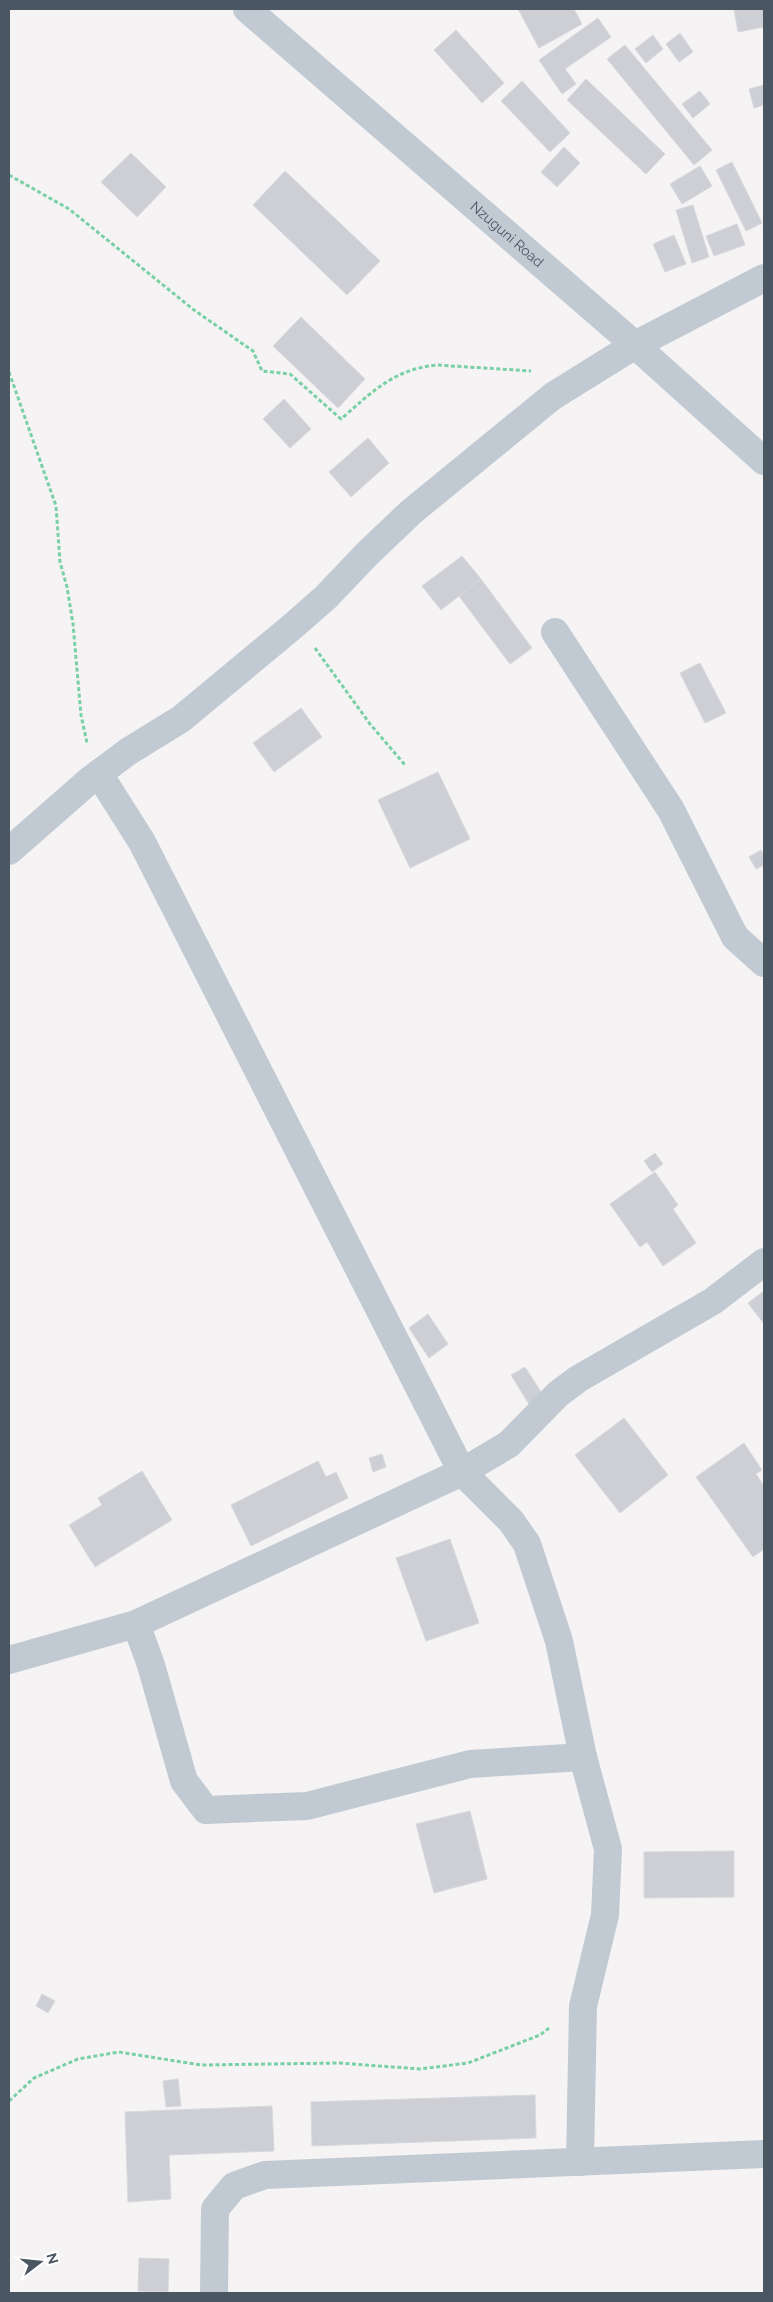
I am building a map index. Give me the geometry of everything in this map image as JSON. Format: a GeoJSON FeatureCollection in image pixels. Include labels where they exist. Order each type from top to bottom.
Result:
{"type":"FeatureCollection","features":[{"type":"Feature","properties":{"kind":"street","name":"Nzuguni Road"},"geometry":{"type":"LineString","coordinates":[[247,9],[635,345],[764,461]]}},
{"type":"Feature","properties":{"kind":"street"},"geometry":{"type":"LineString","coordinates":[[9,851],[99,774],[129,751],[181,719],[293,626],[326,597],[411,512],[553,396],[635,345],[764,278]]}},
{"type":"Feature","properties":{"kind":"street"},"geometry":{"type":"LineString","coordinates":[[555,632],[671,810],[736,937],[764,963]]}},
{"type":"Feature","properties":{"kind":"street"},"geometry":{"type":"LineString","coordinates":[[99,774],[142,842],[462,1472],[511,1521],[527,1544],[559,1641],[584,1756],[608,1849],[605,1915],[583,2006],[580,2162]]}},
{"type":"Feature","properties":{"kind":"street"},"geometry":{"type":"LineString","coordinates":[[9,1660],[136,1624],[462,1472],[509,1444],[558,1394],[578,1379],[713,1301],[764,1262]]}},
{"type":"Feature","properties":{"kind":"street"},"geometry":{"type":"LineString","coordinates":[[136,1624],[152,1665],[184,1781],[206,1810],[307,1806],[470,1764],[584,1756]]}},
{"type":"Feature","properties":{"kind":"street"},"geometry":{"type":"LineString","coordinates":[[214,2293],[215,2208],[234,2186],[265,2175],[764,2154]]}},
{"type":"Feature","properties":{"kind":"path"},"geometry":{"type":"LineString","coordinates":[[9,174],[69,209],[194,310],[253,351],[262,371],[290,374],[341,419],[387,380],[421,366],[437,365],[536,372]]}},
{"type":"Feature","properties":{"kind":"path"},"geometry":{"type":"LineString","coordinates":[[9,372],[18,392],[56,506],[60,562],[74,624],[81,715],[87,742],[99,774]]}},
{"type":"Feature","properties":{"kind":"path"},"geometry":{"type":"LineString","coordinates":[[293,626],[318,650],[370,724],[405,766]]}},
{"type":"Feature","properties":{"kind":"path"},"geometry":{"type":"LineString","coordinates":[[9,2101],[34,2078],[78,2059],[119,2052],[201,2065],[339,2063],[420,2069],[468,2063],[540,2035],[583,2006]]}},
{"type":"Feature","properties":{"kind":"building"},"geometry":{"type":"Polygon","coordinates":[[[518,9],[574,9],[582,24],[539,48],[518,9]]]}},
{"type":"Feature","properties":{"kind":"building"},"geometry":{"type":"Polygon","coordinates":[[[734,9],[764,9],[764,27],[738,32],[734,9]]]}},
{"type":"Feature","properties":{"kind":"building"},"geometry":{"type":"Polygon","coordinates":[[[598,18],[611,37],[565,69],[576,84],[562,94],[539,60],[598,18]]]}},
{"type":"Feature","properties":{"kind":"building"},"geometry":{"type":"Polygon","coordinates":[[[456,30],[504,83],[482,103],[434,50],[456,30]]]}},
{"type":"Feature","properties":{"kind":"building"},"geometry":{"type":"Polygon","coordinates":[[[680,33],[693,52],[679,62],[666,44],[680,33]]]}},
{"type":"Feature","properties":{"kind":"building"},"geometry":{"type":"Polygon","coordinates":[[[653,35],[663,49],[646,63],[635,49],[653,35]]]}},
{"type":"Feature","properties":{"kind":"building"},"geometry":{"type":"Polygon","coordinates":[[[625,45],[712,150],[694,165],[607,59],[625,45]]]}},
{"type":"Feature","properties":{"kind":"building"},"geometry":{"type":"Polygon","coordinates":[[[586,79],[665,154],[646,174],[567,100],[586,79]]]}},
{"type":"Feature","properties":{"kind":"building"},"geometry":{"type":"Polygon","coordinates":[[[522,81],[570,133],[550,152],[501,101],[522,81]]]}},
{"type":"Feature","properties":{"kind":"building"},"geometry":{"type":"Polygon","coordinates":[[[764,85],[764,105],[754,108],[749,89],[764,85]]]}},
{"type":"Feature","properties":{"kind":"building"},"geometry":{"type":"Polygon","coordinates":[[[700,91],[710,104],[693,118],[682,104],[700,91]]]}},
{"type":"Feature","properties":{"kind":"building"},"geometry":{"type":"Polygon","coordinates":[[[564,147],[580,163],[557,187],[541,172],[564,147]]]}},
{"type":"Feature","properties":{"kind":"building"},"geometry":{"type":"Polygon","coordinates":[[[131,153],[166,187],[137,217],[101,182],[131,153]]]}},
{"type":"Feature","properties":{"kind":"building"},"geometry":{"type":"Polygon","coordinates":[[[732,162],[762,223],[746,231],[716,170],[732,162]]]}},
{"type":"Feature","properties":{"kind":"building"},"geometry":{"type":"Polygon","coordinates":[[[700,166],[712,186],[682,204],[670,184],[700,166]]]}},
{"type":"Feature","properties":{"kind":"building"},"geometry":{"type":"Polygon","coordinates":[[[285,171],[380,261],[347,295],[253,205],[285,171]]]}},
{"type":"Feature","properties":{"kind":"building"},"geometry":{"type":"Polygon","coordinates":[[[693,205],[709,257],[692,263],[676,210],[693,205]]]}},
{"type":"Feature","properties":{"kind":"building"},"geometry":{"type":"Polygon","coordinates":[[[737,224],[745,245],[714,256],[706,236],[737,224]]]}},
{"type":"Feature","properties":{"kind":"building"},"geometry":{"type":"Polygon","coordinates":[[[674,235],[686,264],[665,272],[653,244],[674,235]]]}},
{"type":"Feature","properties":{"kind":"building"},"geometry":{"type":"Polygon","coordinates":[[[301,317],[365,379],[338,408],[273,346],[301,317]]]}},
{"type":"Feature","properties":{"kind":"building"},"geometry":{"type":"Polygon","coordinates":[[[284,399],[311,429],[290,448],[263,419],[284,399]]]}},
{"type":"Feature","properties":{"kind":"building"},"geometry":{"type":"Polygon","coordinates":[[[368,438],[389,463],[351,497],[329,472],[368,438]]]}},
{"type":"Feature","properties":{"kind":"building"},"geometry":{"type":"Polygon","coordinates":[[[462,556],[481,579],[441,610],[422,586],[462,556]]]}},
{"type":"Feature","properties":{"kind":"building"},"geometry":{"type":"Polygon","coordinates":[[[481,579],[532,648],[510,664],[459,596],[481,579]]]}},
{"type":"Feature","properties":{"kind":"building"},"geometry":{"type":"Polygon","coordinates":[[[700,663],[726,713],[705,723],[680,673],[700,663]]]}},
{"type":"Feature","properties":{"kind":"building"},"geometry":{"type":"Polygon","coordinates":[[[301,708],[322,737],[274,772],[253,743],[301,708]]]}},
{"type":"Feature","properties":{"kind":"building"},"geometry":{"type":"Polygon","coordinates":[[[438,772],[470,839],[410,868],[378,800],[438,772]]]}},
{"type":"Feature","properties":{"kind":"building"},"geometry":{"type":"Polygon","coordinates":[[[761,850],[764,856],[764,865],[756,869],[749,857],[761,850]]]}},
{"type":"Feature","properties":{"kind":"building"},"geometry":{"type":"Polygon","coordinates":[[[655,1153],[663,1164],[652,1172],[644,1161],[655,1153]]]}},
{"type":"Feature","properties":{"kind":"building"},"geometry":{"type":"Polygon","coordinates":[[[655,1172],[678,1205],[673,1209],[696,1243],[663,1266],[647,1242],[640,1247],[610,1204],[655,1172]]]}},
{"type":"Feature","properties":{"kind":"building"},"geometry":{"type":"Polygon","coordinates":[[[764,1291],[764,1324],[748,1303],[764,1291]]]}},
{"type":"Feature","properties":{"kind":"building"},"geometry":{"type":"Polygon","coordinates":[[[428,1314],[448,1344],[429,1358],[409,1328],[428,1314]]]}},
{"type":"Feature","properties":{"kind":"building"},"geometry":{"type":"Polygon","coordinates":[[[525,1367],[543,1395],[529,1404],[511,1375],[525,1367]]]}},
{"type":"Feature","properties":{"kind":"building"},"geometry":{"type":"Polygon","coordinates":[[[624,1418],[668,1475],[620,1513],[575,1455],[624,1418]]]}},
{"type":"Feature","properties":{"kind":"building"},"geometry":{"type":"Polygon","coordinates":[[[744,1443],[762,1470],[756,1474],[764,1486],[764,1549],[753,1557],[696,1477],[744,1443]]]}},
{"type":"Feature","properties":{"kind":"building"},"geometry":{"type":"Polygon","coordinates":[[[382,1454],[386,1467],[373,1472],[369,1458],[382,1454]]]}},
{"type":"Feature","properties":{"kind":"building"},"geometry":{"type":"Polygon","coordinates":[[[318,1461],[326,1477],[336,1472],[348,1498],[251,1546],[231,1505],[318,1461]]]}},
{"type":"Feature","properties":{"kind":"building"},"geometry":{"type":"Polygon","coordinates":[[[142,1471],[172,1520],[95,1567],[69,1525],[102,1505],[98,1498],[142,1471]]]}},
{"type":"Feature","properties":{"kind":"building"},"geometry":{"type":"Polygon","coordinates":[[[450,1539],[479,1623],[426,1641],[396,1558],[450,1539]]]}},
{"type":"Feature","properties":{"kind":"building"},"geometry":{"type":"Polygon","coordinates":[[[470,1811],[487,1879],[434,1893],[416,1824],[470,1811]]]}},
{"type":"Feature","properties":{"kind":"building"},"geometry":{"type":"Polygon","coordinates":[[[734,1851],[734,1897],[644,1898],[644,1852],[734,1851]]]}},
{"type":"Feature","properties":{"kind":"building"},"geometry":{"type":"Polygon","coordinates":[[[42,1994],[55,2001],[48,2013],[36,2006],[42,1994]]]}},
{"type":"Feature","properties":{"kind":"building"},"geometry":{"type":"Polygon","coordinates":[[[178,2079],[181,2106],[166,2107],[163,2081],[178,2079]]]}},
{"type":"Feature","properties":{"kind":"building"},"geometry":{"type":"Polygon","coordinates":[[[535,2095],[536,2138],[312,2146],[311,2102],[535,2095]]]}},
{"type":"Feature","properties":{"kind":"building"},"geometry":{"type":"Polygon","coordinates":[[[272,2106],[274,2151],[169,2155],[171,2199],[128,2202],[125,2112],[272,2106]]]}},
{"type":"Feature","properties":{"kind":"building"},"geometry":{"type":"Polygon","coordinates":[[[139,2258],[169,2259],[168,2292],[138,2291],[139,2258]]]}}]}
